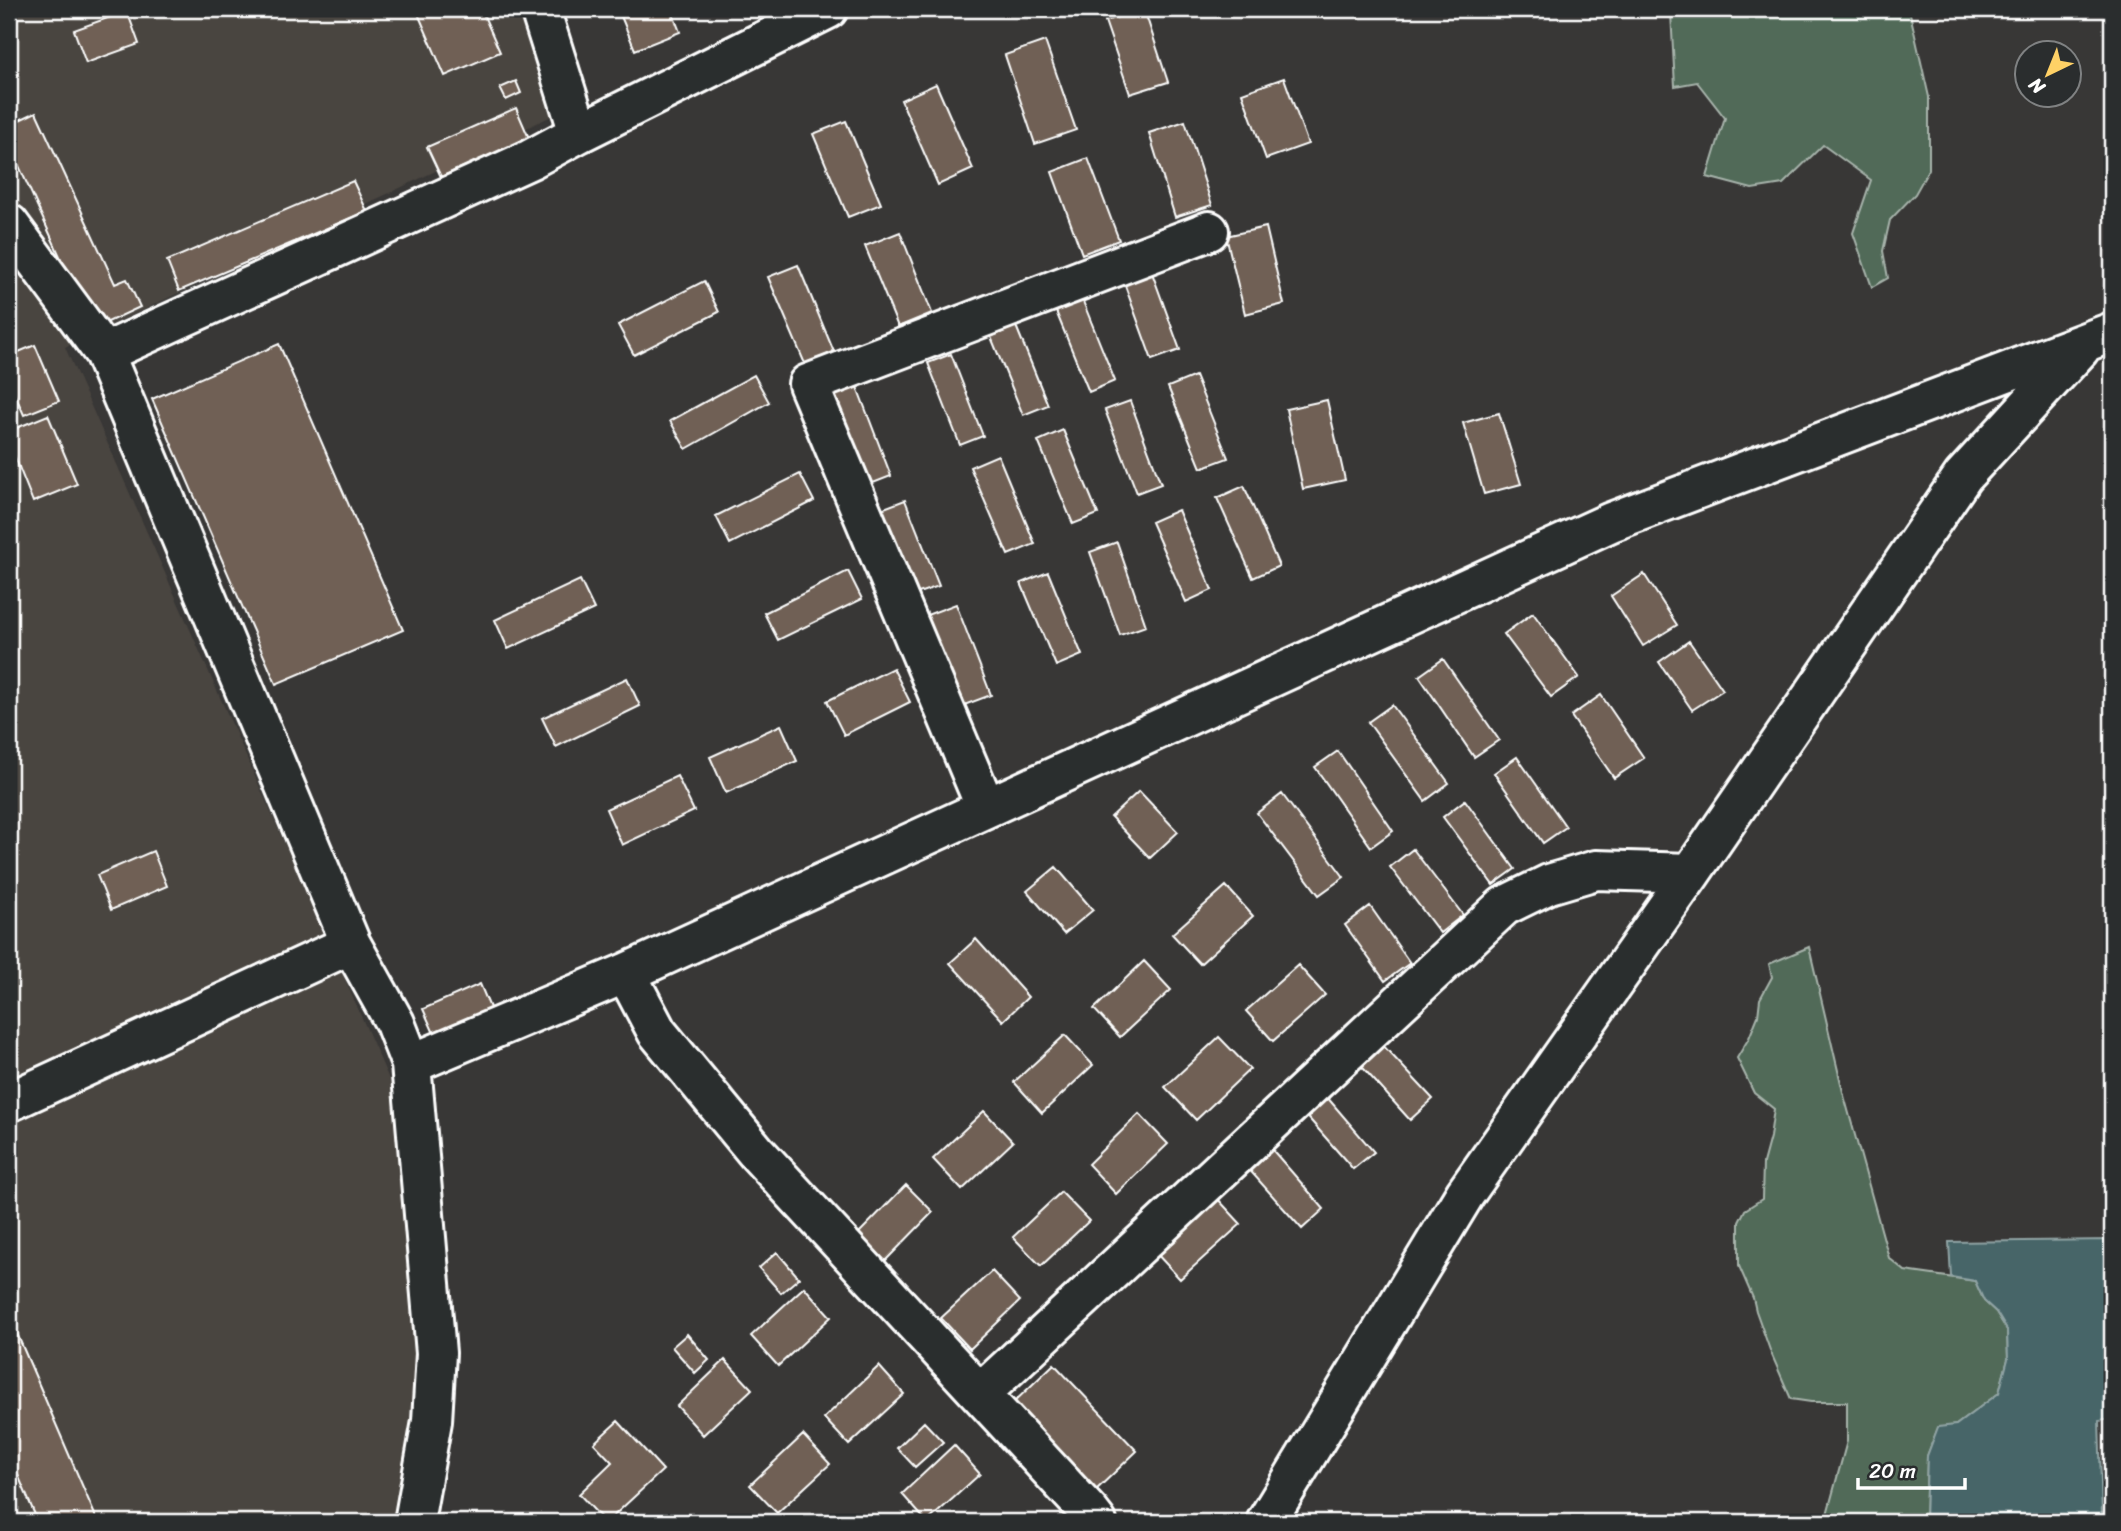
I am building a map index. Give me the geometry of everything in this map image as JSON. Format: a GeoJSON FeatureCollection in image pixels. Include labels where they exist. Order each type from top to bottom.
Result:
{"type":"FeatureCollection","features":[{"type":"Feature","properties":{"kind":"street"},"geometry":{"type":"LineString","coordinates":[[540,9],[579,133]]}},
{"type":"Feature","properties":{"kind":"street"},"geometry":{"type":"LineString","coordinates":[[104,353],[531,159],[828,9]]}},
{"type":"Feature","properties":{"kind":"street"},"geometry":{"type":"LineString","coordinates":[[9,225],[104,353],[351,944],[395,1023],[411,1064],[436,1353],[432,1421],[414,1522]]}},
{"type":"Feature","properties":{"kind":"street"},"geometry":{"type":"LineString","coordinates":[[986,808],[808,384],[1209,231]]}},
{"type":"Feature","properties":{"kind":"street"},"geometry":{"type":"LineString","coordinates":[[411,1064],[626,973],[1611,522],[2099,337]]}},
{"type":"Feature","properties":{"kind":"street"},"geometry":{"type":"LineString","coordinates":[[1266,1522],[1465,1194],[1691,873],[1963,476],[2099,337]]}},
{"type":"Feature","properties":{"kind":"street"},"geometry":{"type":"LineString","coordinates":[[980,1394],[1504,906],[1549,884],[1596,870],[1691,873]]}},
{"type":"Feature","properties":{"kind":"street"},"geometry":{"type":"LineString","coordinates":[[9,1102],[351,944]]}},
{"type":"Feature","properties":{"kind":"street"},"geometry":{"type":"LineString","coordinates":[[626,973],[657,1032],[757,1153],[1097,1522]]}},
{"type":"Feature","properties":{"kind":"shaded area"},"geometry":{"type":"Polygon","coordinates":[[[9,9],[523,9],[556,114],[65,347],[408,1122],[422,1369],[392,1522],[9,1522],[9,9]]]}},
{"type":"Feature","properties":{"kind":"green space"},"geometry":{"type":"Polygon","coordinates":[[[1674,9],[1909,9],[1929,97],[1929,169],[1915,194],[1890,220],[1883,251],[1888,278],[1872,287],[1853,233],[1871,180],[1823,145],[1783,184],[1752,189],[1707,177],[1725,118],[1697,82],[1675,86],[1671,13],[1674,9]]]}},
{"type":"Feature","properties":{"kind":"green space"},"geometry":{"type":"Polygon","coordinates":[[[1809,947],[1843,1092],[1889,1258],[1905,1271],[1975,1281],[1984,1301],[1996,1312],[2007,1330],[2008,1359],[1999,1393],[1956,1425],[1938,1428],[1927,1456],[1925,1522],[1823,1522],[1847,1441],[1847,1402],[1791,1399],[1739,1266],[1739,1222],[1745,1210],[1762,1199],[1763,1163],[1774,1109],[1754,1093],[1737,1058],[1749,1038],[1758,1016],[1760,999],[1772,977],[1769,964],[1809,947]]]}},
{"type":"Feature","properties":{"kind":"water"},"geometry":{"type":"Polygon","coordinates":[[[2112,1240],[2112,1419],[2099,1421],[2102,1515],[2112,1517],[2112,1522],[1925,1522],[1927,1456],[1938,1427],[1956,1425],[1999,1393],[2008,1359],[2007,1330],[1996,1312],[1984,1301],[1975,1281],[1951,1277],[1949,1242],[2112,1240]]]}},
{"type":"Feature","properties":{"kind":"building"},"geometry":{"type":"Polygon","coordinates":[[[416,9],[481,9],[500,52],[445,76],[416,9]]]}},
{"type":"Feature","properties":{"kind":"building"},"geometry":{"type":"Polygon","coordinates":[[[618,9],[671,9],[680,32],[635,50],[618,9]]]}},
{"type":"Feature","properties":{"kind":"building"},"geometry":{"type":"Polygon","coordinates":[[[1144,9],[1168,82],[1130,94],[1105,21],[1144,9]]]}},
{"type":"Feature","properties":{"kind":"building"},"geometry":{"type":"Polygon","coordinates":[[[127,11],[139,44],[86,63],[74,30],[127,11]]]}},
{"type":"Feature","properties":{"kind":"building"},"geometry":{"type":"Polygon","coordinates":[[[1045,41],[1076,130],[1035,144],[1005,55],[1045,41]]]}},
{"type":"Feature","properties":{"kind":"building"},"geometry":{"type":"Polygon","coordinates":[[[1284,78],[1308,144],[1266,159],[1242,93],[1284,78]]]}},
{"type":"Feature","properties":{"kind":"building"},"geometry":{"type":"Polygon","coordinates":[[[516,81],[521,93],[506,100],[500,88],[516,81]]]}},
{"type":"Feature","properties":{"kind":"building"},"geometry":{"type":"Polygon","coordinates":[[[936,84],[973,169],[938,185],[901,100],[936,84]]]}},
{"type":"Feature","properties":{"kind":"building"},"geometry":{"type":"Polygon","coordinates":[[[516,108],[529,138],[441,177],[427,147],[516,108]]]}},
{"type":"Feature","properties":{"kind":"building"},"geometry":{"type":"Polygon","coordinates":[[[36,112],[115,284],[127,279],[140,307],[93,329],[9,144],[9,125],[36,112]]]}},
{"type":"Feature","properties":{"kind":"building"},"geometry":{"type":"Polygon","coordinates":[[[846,121],[881,204],[848,217],[813,134],[846,121]]]}},
{"type":"Feature","properties":{"kind":"building"},"geometry":{"type":"Polygon","coordinates":[[[1185,121],[1212,205],[1175,217],[1149,133],[1185,121]]]}},
{"type":"Feature","properties":{"kind":"building"},"geometry":{"type":"Polygon","coordinates":[[[1088,158],[1119,240],[1082,254],[1052,172],[1088,158]]]}},
{"type":"Feature","properties":{"kind":"building"},"geometry":{"type":"Polygon","coordinates":[[[353,181],[367,211],[179,291],[167,261],[353,181]]]}},
{"type":"Feature","properties":{"kind":"building"},"geometry":{"type":"Polygon","coordinates":[[[1266,227],[1284,304],[1245,314],[1226,236],[1266,227]]]}},
{"type":"Feature","properties":{"kind":"building"},"geometry":{"type":"Polygon","coordinates":[[[900,232],[932,313],[898,327],[865,246],[900,232]]]}},
{"type":"Feature","properties":{"kind":"building"},"geometry":{"type":"Polygon","coordinates":[[[798,265],[834,352],[805,364],[768,277],[798,265]]]}},
{"type":"Feature","properties":{"kind":"building"},"geometry":{"type":"Polygon","coordinates":[[[1151,270],[1180,350],[1152,360],[1123,280],[1151,270]]]}},
{"type":"Feature","properties":{"kind":"building"},"geometry":{"type":"Polygon","coordinates":[[[704,281],[719,312],[634,355],[618,325],[704,281]]]}},
{"type":"Feature","properties":{"kind":"building"},"geometry":{"type":"Polygon","coordinates":[[[1082,299],[1115,381],[1089,392],[1055,309],[1082,299]]]}},
{"type":"Feature","properties":{"kind":"building"},"geometry":{"type":"Polygon","coordinates":[[[1016,326],[1048,405],[1023,415],[991,337],[1016,326]]]}},
{"type":"Feature","properties":{"kind":"building"},"geometry":{"type":"Polygon","coordinates":[[[279,344],[403,630],[276,684],[152,399],[279,344]]]}},
{"type":"Feature","properties":{"kind":"building"},"geometry":{"type":"Polygon","coordinates":[[[35,345],[59,401],[24,415],[9,381],[9,356],[35,345]]]}},
{"type":"Feature","properties":{"kind":"building"},"geometry":{"type":"Polygon","coordinates":[[[951,354],[983,436],[960,445],[928,363],[951,354]]]}},
{"type":"Feature","properties":{"kind":"building"},"geometry":{"type":"Polygon","coordinates":[[[754,375],[769,402],[686,449],[670,421],[754,375]]]}},
{"type":"Feature","properties":{"kind":"building"},"geometry":{"type":"Polygon","coordinates":[[[1195,376],[1228,458],[1201,468],[1168,387],[1195,376]]]}},
{"type":"Feature","properties":{"kind":"building"},"geometry":{"type":"Polygon","coordinates":[[[857,387],[891,476],[863,487],[828,398],[857,387]]]}},
{"type":"Feature","properties":{"kind":"building"},"geometry":{"type":"Polygon","coordinates":[[[1327,400],[1345,480],[1303,489],[1286,409],[1327,400]]]}},
{"type":"Feature","properties":{"kind":"building"},"geometry":{"type":"Polygon","coordinates":[[[1130,401],[1161,484],[1137,493],[1105,410],[1130,401]]]}},
{"type":"Feature","properties":{"kind":"building"},"geometry":{"type":"Polygon","coordinates":[[[1499,413],[1521,484],[1484,494],[1463,423],[1499,413]]]}},
{"type":"Feature","properties":{"kind":"building"},"geometry":{"type":"Polygon","coordinates":[[[48,415],[77,484],[33,502],[9,442],[9,431],[48,415]]]}},
{"type":"Feature","properties":{"kind":"building"},"geometry":{"type":"Polygon","coordinates":[[[1063,430],[1098,514],[1073,524],[1038,441],[1063,430]]]}},
{"type":"Feature","properties":{"kind":"building"},"geometry":{"type":"Polygon","coordinates":[[[998,455],[1035,544],[1008,555],[970,467],[998,455]]]}},
{"type":"Feature","properties":{"kind":"building"},"geometry":{"type":"Polygon","coordinates":[[[800,474],[814,501],[730,544],[716,516],[800,474]]]}},
{"type":"Feature","properties":{"kind":"building"},"geometry":{"type":"Polygon","coordinates":[[[1244,486],[1279,566],[1253,578],[1217,498],[1244,486]]]}},
{"type":"Feature","properties":{"kind":"building"},"geometry":{"type":"Polygon","coordinates":[[[905,500],[939,586],[910,596],[876,511],[905,500]]]}},
{"type":"Feature","properties":{"kind":"building"},"geometry":{"type":"Polygon","coordinates":[[[1178,510],[1212,590],[1186,602],[1151,522],[1178,510]]]}},
{"type":"Feature","properties":{"kind":"building"},"geometry":{"type":"Polygon","coordinates":[[[1117,542],[1146,626],[1120,635],[1090,552],[1117,542]]]}},
{"type":"Feature","properties":{"kind":"building"},"geometry":{"type":"Polygon","coordinates":[[[848,571],[862,599],[778,640],[764,613],[848,571]]]}},
{"type":"Feature","properties":{"kind":"building"},"geometry":{"type":"Polygon","coordinates":[[[1048,572],[1082,655],[1056,666],[1021,583],[1048,572]]]}},
{"type":"Feature","properties":{"kind":"building"},"geometry":{"type":"Polygon","coordinates":[[[1644,574],[1677,625],[1643,646],[1611,596],[1644,574]]]}},
{"type":"Feature","properties":{"kind":"building"},"geometry":{"type":"Polygon","coordinates":[[[580,580],[594,609],[508,649],[495,620],[580,580]]]}},
{"type":"Feature","properties":{"kind":"building"},"geometry":{"type":"Polygon","coordinates":[[[956,604],[991,695],[959,707],[924,616],[956,604]]]}},
{"type":"Feature","properties":{"kind":"building"},"geometry":{"type":"Polygon","coordinates":[[[1533,613],[1579,677],[1551,697],[1504,634],[1533,613]]]}},
{"type":"Feature","properties":{"kind":"building"},"geometry":{"type":"Polygon","coordinates":[[[1689,641],[1723,690],[1692,710],[1659,662],[1689,641]]]}},
{"type":"Feature","properties":{"kind":"building"},"geometry":{"type":"Polygon","coordinates":[[[1443,659],[1499,740],[1474,757],[1419,676],[1443,659]]]}},
{"type":"Feature","properties":{"kind":"building"},"geometry":{"type":"Polygon","coordinates":[[[893,668],[910,702],[844,735],[827,701],[893,668]]]}},
{"type":"Feature","properties":{"kind":"building"},"geometry":{"type":"Polygon","coordinates":[[[627,678],[640,706],[556,747],[542,718],[627,678]]]}},
{"type":"Feature","properties":{"kind":"building"},"geometry":{"type":"Polygon","coordinates":[[[1601,695],[1644,758],[1614,778],[1571,716],[1601,695]]]}},
{"type":"Feature","properties":{"kind":"building"},"geometry":{"type":"Polygon","coordinates":[[[1392,705],[1449,783],[1425,801],[1368,722],[1392,705]]]}},
{"type":"Feature","properties":{"kind":"building"},"geometry":{"type":"Polygon","coordinates":[[[781,725],[797,761],[726,793],[710,757],[781,725]]]}},
{"type":"Feature","properties":{"kind":"building"},"geometry":{"type":"Polygon","coordinates":[[[1338,751],[1393,831],[1371,847],[1315,767],[1338,751]]]}},
{"type":"Feature","properties":{"kind":"building"},"geometry":{"type":"Polygon","coordinates":[[[1517,757],[1566,827],[1543,843],[1494,773],[1517,757]]]}},
{"type":"Feature","properties":{"kind":"building"},"geometry":{"type":"Polygon","coordinates":[[[677,776],[694,811],[622,845],[606,809],[677,776]]]}},
{"type":"Feature","properties":{"kind":"building"},"geometry":{"type":"Polygon","coordinates":[[[1139,791],[1178,832],[1150,858],[1111,817],[1139,791]]]}},
{"type":"Feature","properties":{"kind":"building"},"geometry":{"type":"Polygon","coordinates":[[[1282,794],[1344,877],[1319,895],[1257,813],[1282,794]]]}},
{"type":"Feature","properties":{"kind":"building"},"geometry":{"type":"Polygon","coordinates":[[[1465,800],[1515,869],[1493,885],[1443,817],[1465,800]]]}},
{"type":"Feature","properties":{"kind":"building"},"geometry":{"type":"Polygon","coordinates":[[[1413,849],[1463,915],[1440,933],[1390,867],[1413,849]]]}},
{"type":"Feature","properties":{"kind":"building"},"geometry":{"type":"Polygon","coordinates":[[[153,851],[167,886],[111,910],[97,875],[153,851]]]}},
{"type":"Feature","properties":{"kind":"building"},"geometry":{"type":"Polygon","coordinates":[[[1056,867],[1093,910],[1064,934],[1027,891],[1056,867]]]}},
{"type":"Feature","properties":{"kind":"building"},"geometry":{"type":"Polygon","coordinates":[[[1226,886],[1253,916],[1200,964],[1172,934],[1226,886]]]}},
{"type":"Feature","properties":{"kind":"building"},"geometry":{"type":"Polygon","coordinates":[[[1370,906],[1410,963],[1385,981],[1345,925],[1370,906]]]}},
{"type":"Feature","properties":{"kind":"building"},"geometry":{"type":"Polygon","coordinates":[[[976,939],[1028,997],[1003,1021],[950,963],[976,939]]]}},
{"type":"Feature","properties":{"kind":"building"},"geometry":{"type":"Polygon","coordinates":[[[1144,961],[1171,990],[1120,1037],[1094,1009],[1144,961]]]}},
{"type":"Feature","properties":{"kind":"building"},"geometry":{"type":"Polygon","coordinates":[[[1298,965],[1325,995],[1273,1041],[1246,1011],[1298,965]]]}},
{"type":"Feature","properties":{"kind":"building"},"geometry":{"type":"Polygon","coordinates":[[[480,984],[493,1015],[437,1040],[423,1009],[480,984]]]}},
{"type":"Feature","properties":{"kind":"building"},"geometry":{"type":"Polygon","coordinates":[[[1065,1035],[1093,1065],[1042,1113],[1014,1082],[1065,1035]]]}},
{"type":"Feature","properties":{"kind":"building"},"geometry":{"type":"Polygon","coordinates":[[[1219,1037],[1250,1069],[1196,1120],[1165,1087],[1219,1037]]]}},
{"type":"Feature","properties":{"kind":"building"},"geometry":{"type":"Polygon","coordinates":[[[1377,1039],[1433,1099],[1410,1120],[1355,1059],[1377,1039]]]}},
{"type":"Feature","properties":{"kind":"building"},"geometry":{"type":"Polygon","coordinates":[[[1326,1096],[1374,1152],[1353,1169],[1305,1114],[1326,1096]]]}},
{"type":"Feature","properties":{"kind":"building"},"geometry":{"type":"Polygon","coordinates":[[[984,1111],[1013,1142],[962,1190],[933,1159],[984,1111]]]}},
{"type":"Feature","properties":{"kind":"building"},"geometry":{"type":"Polygon","coordinates":[[[1139,1114],[1168,1144],[1116,1194],[1088,1164],[1139,1114]]]}},
{"type":"Feature","properties":{"kind":"building"},"geometry":{"type":"Polygon","coordinates":[[[1269,1146],[1324,1209],[1302,1229],[1246,1166],[1269,1146]]]}},
{"type":"Feature","properties":{"kind":"building"},"geometry":{"type":"Polygon","coordinates":[[[906,1185],[933,1212],[885,1261],[858,1234],[906,1185]]]}},
{"type":"Feature","properties":{"kind":"building"},"geometry":{"type":"Polygon","coordinates":[[[1061,1192],[1089,1221],[1041,1266],[1013,1237],[1061,1192]]]}},
{"type":"Feature","properties":{"kind":"building"},"geometry":{"type":"Polygon","coordinates":[[[1216,1197],[1241,1224],[1180,1279],[1155,1252],[1216,1197]]]}},
{"type":"Feature","properties":{"kind":"building"},"geometry":{"type":"Polygon","coordinates":[[[777,1252],[799,1278],[781,1293],[759,1268],[777,1252]]]}},
{"type":"Feature","properties":{"kind":"building"},"geometry":{"type":"Polygon","coordinates":[[[992,1271],[1020,1301],[970,1349],[941,1318],[992,1271]]]}},
{"type":"Feature","properties":{"kind":"building"},"geometry":{"type":"Polygon","coordinates":[[[804,1287],[831,1317],[778,1366],[751,1336],[804,1287]]]}},
{"type":"Feature","properties":{"kind":"building"},"geometry":{"type":"Polygon","coordinates":[[[9,1315],[98,1522],[38,1522],[9,1454],[9,1315]]]}},
{"type":"Feature","properties":{"kind":"building"},"geometry":{"type":"Polygon","coordinates":[[[687,1334],[709,1360],[695,1373],[672,1347],[687,1334]]]}},
{"type":"Feature","properties":{"kind":"building"},"geometry":{"type":"Polygon","coordinates":[[[725,1360],[752,1389],[703,1435],[677,1406],[725,1360]]]}},
{"type":"Feature","properties":{"kind":"building"},"geometry":{"type":"Polygon","coordinates":[[[1054,1364],[1137,1451],[1095,1491],[1012,1404],[1054,1364]]]}},
{"type":"Feature","properties":{"kind":"building"},"geometry":{"type":"Polygon","coordinates":[[[879,1366],[904,1394],[849,1445],[824,1418],[879,1366]]]}},
{"type":"Feature","properties":{"kind":"building"},"geometry":{"type":"Polygon","coordinates":[[[618,1421],[663,1470],[605,1522],[579,1494],[612,1462],[594,1443],[618,1421]]]}},
{"type":"Feature","properties":{"kind":"building"},"geometry":{"type":"Polygon","coordinates":[[[924,1422],[943,1442],[915,1467],[897,1448],[924,1422]]]}},
{"type":"Feature","properties":{"kind":"building"},"geometry":{"type":"Polygon","coordinates":[[[803,1435],[830,1464],[777,1513],[750,1485],[803,1435]]]}},
{"type":"Feature","properties":{"kind":"building"},"geometry":{"type":"Polygon","coordinates":[[[954,1445],[980,1474],[927,1522],[902,1494],[954,1445]]]}}]}
